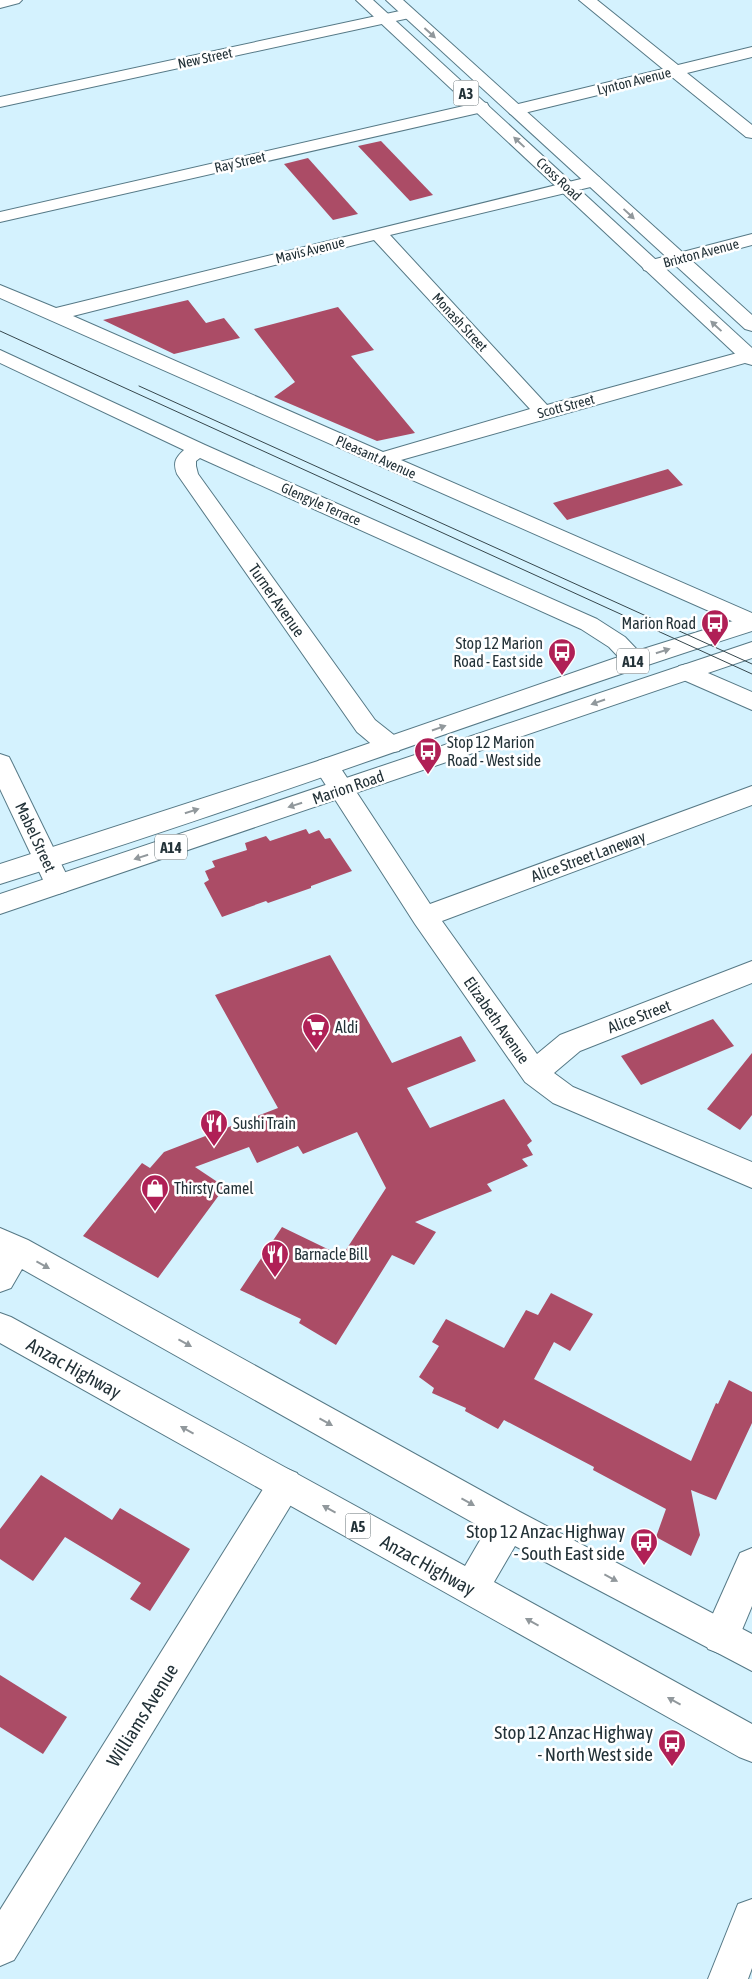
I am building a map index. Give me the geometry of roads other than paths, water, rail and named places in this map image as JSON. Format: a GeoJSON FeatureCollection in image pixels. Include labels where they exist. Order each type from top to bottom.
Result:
{"type":"FeatureCollection","features":[{"type":"Feature","properties":{"kind":"main road"},"geometry":{"type":"LineString","coordinates":[[0,3],[14,0]]}},
{"type":"Feature","properties":{"kind":"main road","name":"Cross Road"},"geometry":{"type":"LineString","coordinates":[[364,0],[751,357]]}},
{"type":"Feature","properties":{"kind":"main road","name":"Cross Road"},"geometry":{"type":"LineString","coordinates":[[394,0],[752,325]]}},
{"type":"Feature","properties":{"kind":"main road"},"geometry":{"type":"LineString","coordinates":[[587,0],[752,133]]}},
{"type":"Feature","properties":{"kind":"main road","name":"New Street"},"geometry":{"type":"LineString","coordinates":[[0,102],[410,14]]}},
{"type":"Feature","properties":{"kind":"main road","name":"Lynton Avenue"},"geometry":{"type":"LineString","coordinates":[[516,110],[752,52]]}},
{"type":"Feature","properties":{"kind":"main road","name":"Ray Street"},"geometry":{"type":"LineString","coordinates":[[0,217],[481,106]]}},
{"type":"Feature","properties":{"kind":"main road","name":"Mavis Avenue"},"geometry":{"type":"LineString","coordinates":[[53,315],[594,181]]}},
{"type":"Feature","properties":{"kind":"main road","name":"Monash Street"},"geometry":{"type":"LineString","coordinates":[[378,233],[543,412]]}},
{"type":"Feature","properties":{"kind":"main road","name":"Brixton Avenue"},"geometry":{"type":"LineString","coordinates":[[651,266],[752,239]]}},
{"type":"Feature","properties":{"kind":"main road","name":"Pleasant Avenue"},"geometry":{"type":"LineString","coordinates":[[0,291],[752,622]]}},
{"type":"Feature","properties":{"kind":"main road","name":"Glengyle Terrace"},"geometry":{"type":"LineString","coordinates":[[0,356],[198,449],[589,624],[617,642],[636,660]]}},
{"type":"Feature","properties":{"kind":"main road","name":"Scott Street"},"geometry":{"type":"LineString","coordinates":[[381,460],[543,412],[751,357]]}},
{"type":"Feature","properties":{"kind":"main road","name":"Turner Avenue"},"geometry":{"type":"LineString","coordinates":[[198,449],[186,459],[185,466],[188,474],[366,726],[390,745]]}},
{"type":"Feature","properties":{"kind":"main road","name":"Marion Road"},"geometry":{"type":"LineString","coordinates":[[0,874],[327,767],[752,622]]}},
{"type":"Feature","properties":{"kind":"main road","name":"Marion Road"},"geometry":{"type":"LineString","coordinates":[[0,904],[752,650]]}},
{"type":"Feature","properties":{"kind":"main road"},"geometry":{"type":"LineString","coordinates":[[687,672],[752,702]]}},
{"type":"Feature","properties":{"kind":"main road","name":"Mabel Street"},"geometry":{"type":"LineString","coordinates":[[0,763],[58,884]]}},
{"type":"Feature","properties":{"kind":"main road","name":"Elizabeth Avenue"},"geometry":{"type":"LineString","coordinates":[[327,767],[424,917],[535,1074],[563,1095],[752,1175]]}},
{"type":"Feature","properties":{"kind":"main road","name":"Alice Street Laneway"},"geometry":{"type":"LineString","coordinates":[[424,917],[752,795]]}},
{"type":"Feature","properties":{"kind":"main road","name":"Alice Street"},"geometry":{"type":"LineString","coordinates":[[535,1074],[570,1042],[752,972]]}},
{"type":"Feature","properties":{"kind":"main road"},"geometry":{"type":"LineString","coordinates":[[5,1256],[752,1653]]}},
{"type":"Feature","properties":{"kind":"main road","name":"Anzac Highway"},"geometry":{"type":"LineString","coordinates":[[0,1327],[752,1744]]}},
{"type":"Feature","properties":{"kind":"main road","name":"Williams Avenue"},"geometry":{"type":"LineString","coordinates":[[0,1946],[285,1484]]}},
{"type":"Feature","properties":{"kind":"main road"},"geometry":{"type":"LineString","coordinates":[[471,1589],[508,1524]]}},
{"type":"Feature","properties":{"kind":"main road"},"geometry":{"type":"LineString","coordinates":[[721,1636],[752,1565]]}},
{"type":"Feature","properties":{"kind":"main road"},"geometry":{"type":"LineString","coordinates":[[728,1979],[752,1918]]}},
{"type":"Feature","properties":{"kind":"tram line"},"geometry":{"type":"LineString","coordinates":[[0,331],[752,674]]}},
{"type":"Feature","properties":{"kind":"tram line"},"geometry":{"type":"LineString","coordinates":[[139,386],[752,664]]}},
{"type":"Feature","properties":{"kind":"place","name":"Marion Road"},"geometry":{"type":"Point","coordinates":[715,647]}},
{"type":"Feature","properties":{"kind":"place","name":"Stop 12 Marion Road - East side"},"geometry":{"type":"Point","coordinates":[562,676]}},
{"type":"Feature","properties":{"kind":"place","name":"Stop 12 Marion Road - West side"},"geometry":{"type":"Point","coordinates":[428,775]}},
{"type":"Feature","properties":{"kind":"place","name":"Aldi"},"geometry":{"type":"Point","coordinates":[316,1051]}},
{"type":"Feature","properties":{"kind":"place","name":"Sushi Train"},"geometry":{"type":"Point","coordinates":[214,1147]}},
{"type":"Feature","properties":{"kind":"place","name":"Thirsty Camel"},"geometry":{"type":"Point","coordinates":[155,1212]}},
{"type":"Feature","properties":{"kind":"place","name":"Barnacle Bill"},"geometry":{"type":"Point","coordinates":[275,1278]}},
{"type":"Feature","properties":{"kind":"place","name":"Stop 12 Anzac Highway - South East side"},"geometry":{"type":"Point","coordinates":[644,1566]}},
{"type":"Feature","properties":{"kind":"place","name":"Stop 12 Anzac Highway - North West side"},"geometry":{"type":"Point","coordinates":[672,1767]}}]}
